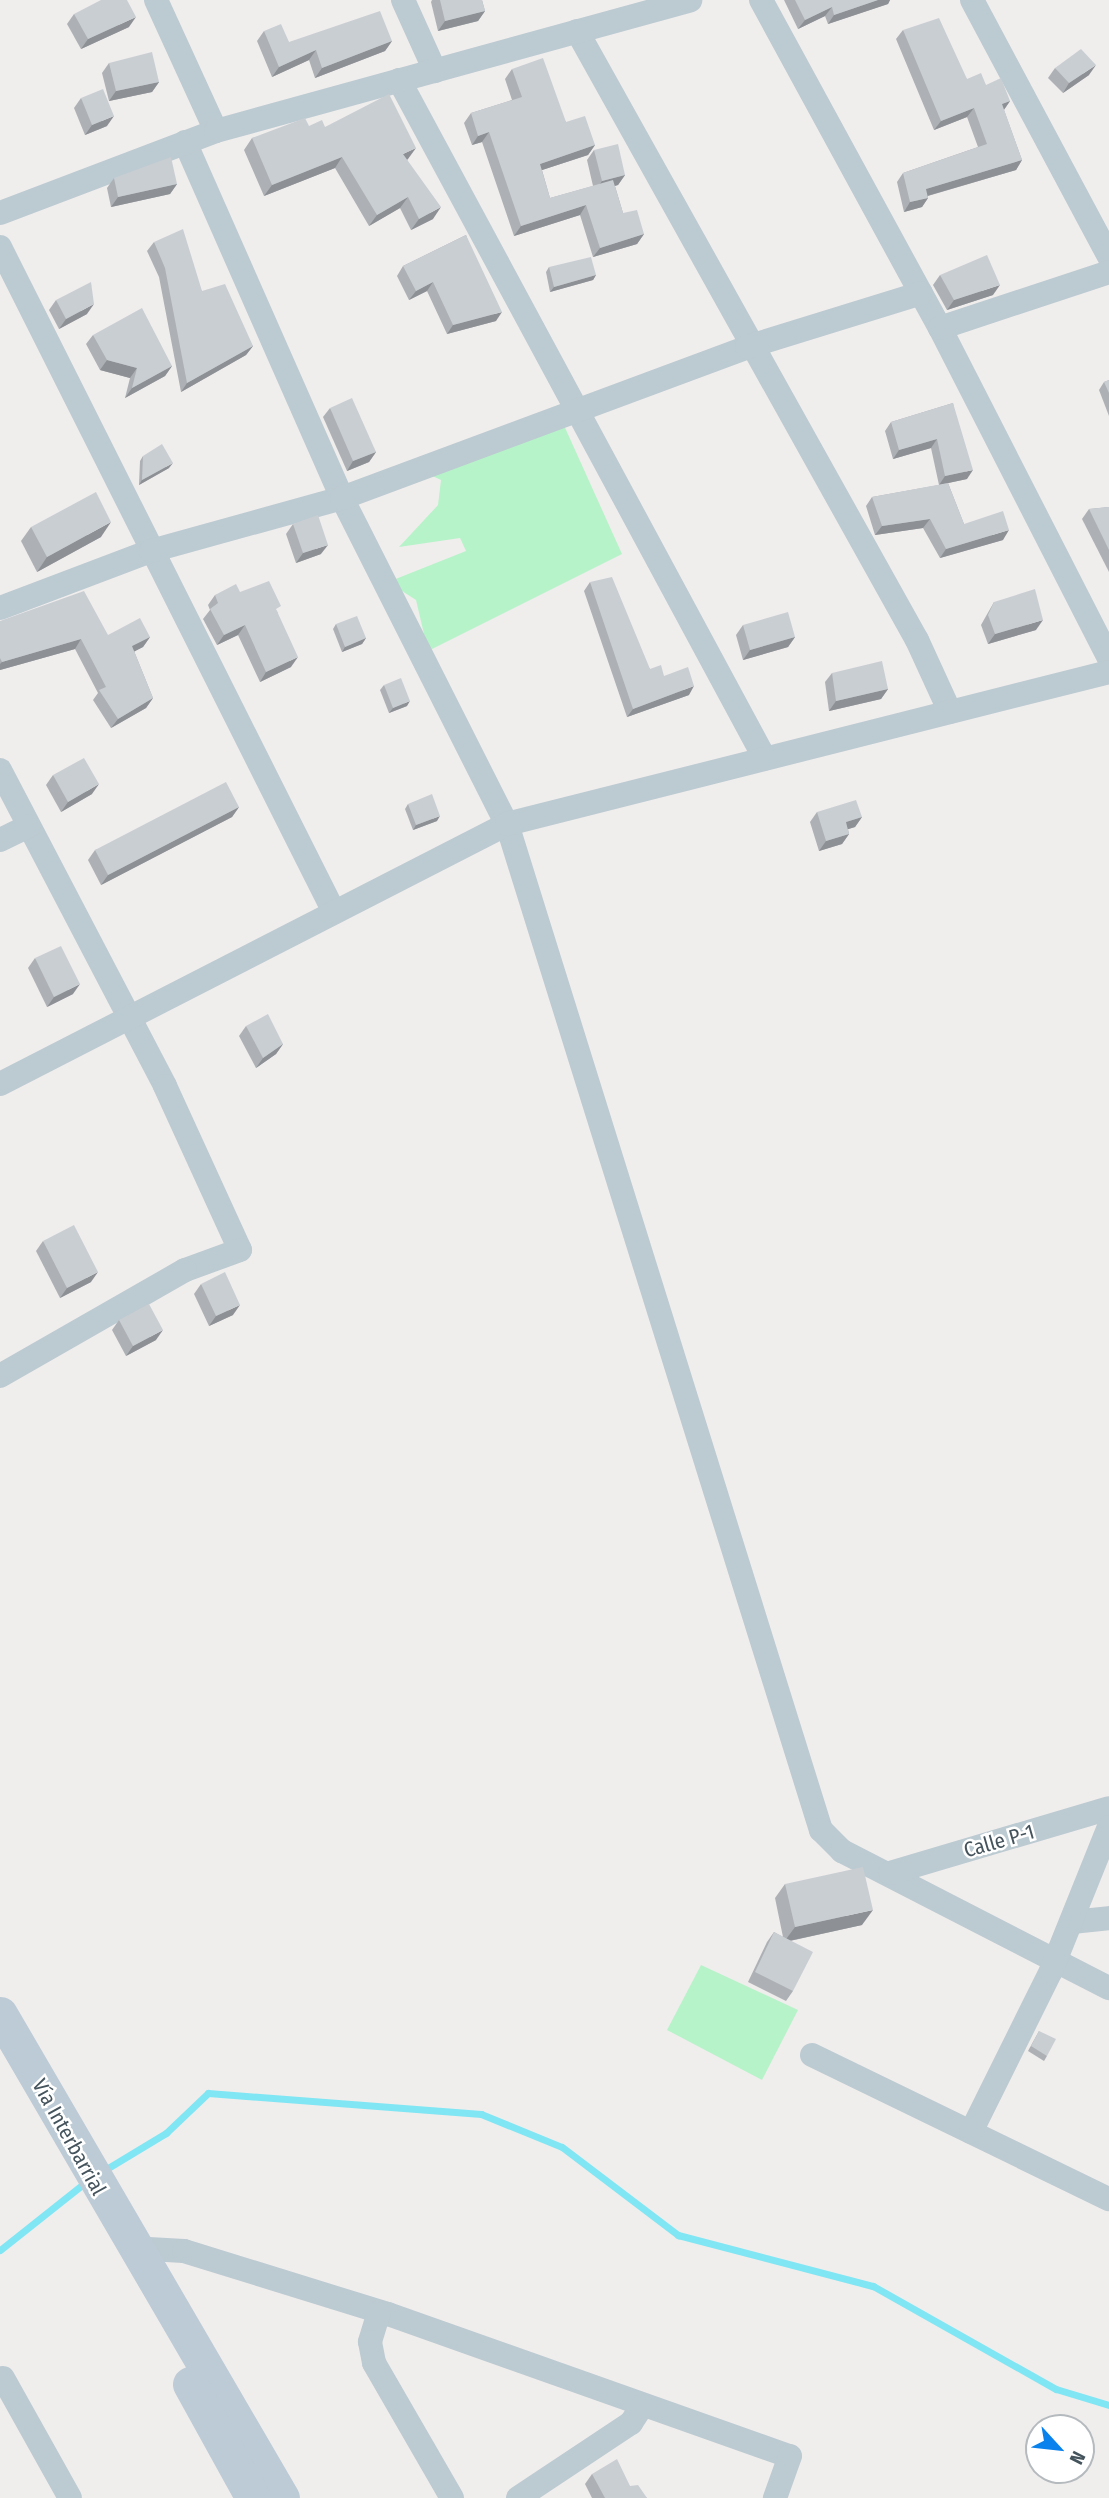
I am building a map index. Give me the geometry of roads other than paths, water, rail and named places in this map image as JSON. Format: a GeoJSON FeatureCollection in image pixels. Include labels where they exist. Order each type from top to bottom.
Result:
{"type":"FeatureCollection","features":[{"type":"Feature","properties":{"kind":"main road","name":"Vía Interbarrial"},"geometry":{"type":"LineString","coordinates":[[0,2014],[131,2247],[174,2308],[282,2498]]}},
{"type":"Feature","properties":{"kind":"main road","name":"Vía Interbarrial"},"geometry":{"type":"LineString","coordinates":[[131,2247],[155,2321],[253,2498]]}},
{"type":"Feature","properties":{"kind":"street"},"geometry":{"type":"LineString","coordinates":[[156,0],[216,131]]}},
{"type":"Feature","properties":{"kind":"street"},"geometry":{"type":"LineString","coordinates":[[402,0],[435,71]]}},
{"type":"Feature","properties":{"kind":"street"},"geometry":{"type":"LineString","coordinates":[[0,213],[216,131],[577,31],[612,10],[690,0]]}},
{"type":"Feature","properties":{"kind":"street"},"geometry":{"type":"LineString","coordinates":[[761,0],[940,328],[1109,658]]}},
{"type":"Feature","properties":{"kind":"street"},"geometry":{"type":"LineString","coordinates":[[972,0],[1109,257]]}},
{"type":"Feature","properties":{"kind":"street"},"geometry":{"type":"LineString","coordinates":[[577,31],[747,346],[917,640],[950,712]]}},
{"type":"Feature","properties":{"kind":"street"},"geometry":{"type":"LineString","coordinates":[[399,80],[765,759]]}},
{"type":"Feature","properties":{"kind":"street"},"geometry":{"type":"LineString","coordinates":[[184,142],[342,498],[507,824],[821,1830],[842,1851],[890,1873],[1109,1988]]}},
{"type":"Feature","properties":{"kind":"street"},"geometry":{"type":"LineString","coordinates":[[0,247],[334,912]]}},
{"type":"Feature","properties":{"kind":"street"},"geometry":{"type":"LineString","coordinates":[[940,328],[1109,272]]}},
{"type":"Feature","properties":{"kind":"street"},"geometry":{"type":"LineString","coordinates":[[0,608],[151,551],[342,498],[747,346],[921,293]]}},
{"type":"Feature","properties":{"kind":"street"},"geometry":{"type":"LineString","coordinates":[[0,1084],[507,824],[1109,671]]}},
{"type":"Feature","properties":{"kind":"street"},"geometry":{"type":"LineString","coordinates":[[0,770],[128,1017],[240,1250],[185,1270],[0,1376]]}},
{"type":"Feature","properties":{"kind":"street"},"geometry":{"type":"LineString","coordinates":[[0,840],[29,826]]}},
{"type":"Feature","properties":{"kind":"street","name":"Calle P-1"},"geometry":{"type":"LineString","coordinates":[[890,1873],[1109,1808]]}},
{"type":"Feature","properties":{"kind":"street"},"geometry":{"type":"LineString","coordinates":[[971,2132],[1056,1960],[1109,1827]]}},
{"type":"Feature","properties":{"kind":"street"},"geometry":{"type":"LineString","coordinates":[[1072,1922],[1109,1918]]}},
{"type":"Feature","properties":{"kind":"street"},"geometry":{"type":"LineString","coordinates":[[812,2055],[1109,2199]]}},
{"type":"Feature","properties":{"kind":"street"},"geometry":{"type":"LineString","coordinates":[[131,2247],[184,2251],[379,2312],[790,2456],[775,2498]]}},
{"type":"Feature","properties":{"kind":"street"},"geometry":{"type":"LineString","coordinates":[[379,2312],[370,2342],[374,2363],[452,2498]]}},
{"type":"Feature","properties":{"kind":"street"},"geometry":{"type":"LineString","coordinates":[[3,2378],[70,2498]]}},
{"type":"Feature","properties":{"kind":"street"},"geometry":{"type":"LineString","coordinates":[[518,2498],[631,2423],[642,2406]]}},
{"type":"Feature","properties":{"kind":"waterway"},"geometry":{"type":"LineString","coordinates":[[103,2171],[166,2133],[208,2093],[481,2114],[562,2147],[678,2235],[873,2286],[1056,2389],[1109,2405]]}},
{"type":"Feature","properties":{"kind":"waterway"},"geometry":{"type":"LineString","coordinates":[[0,2250],[87,2181]]}}]}
